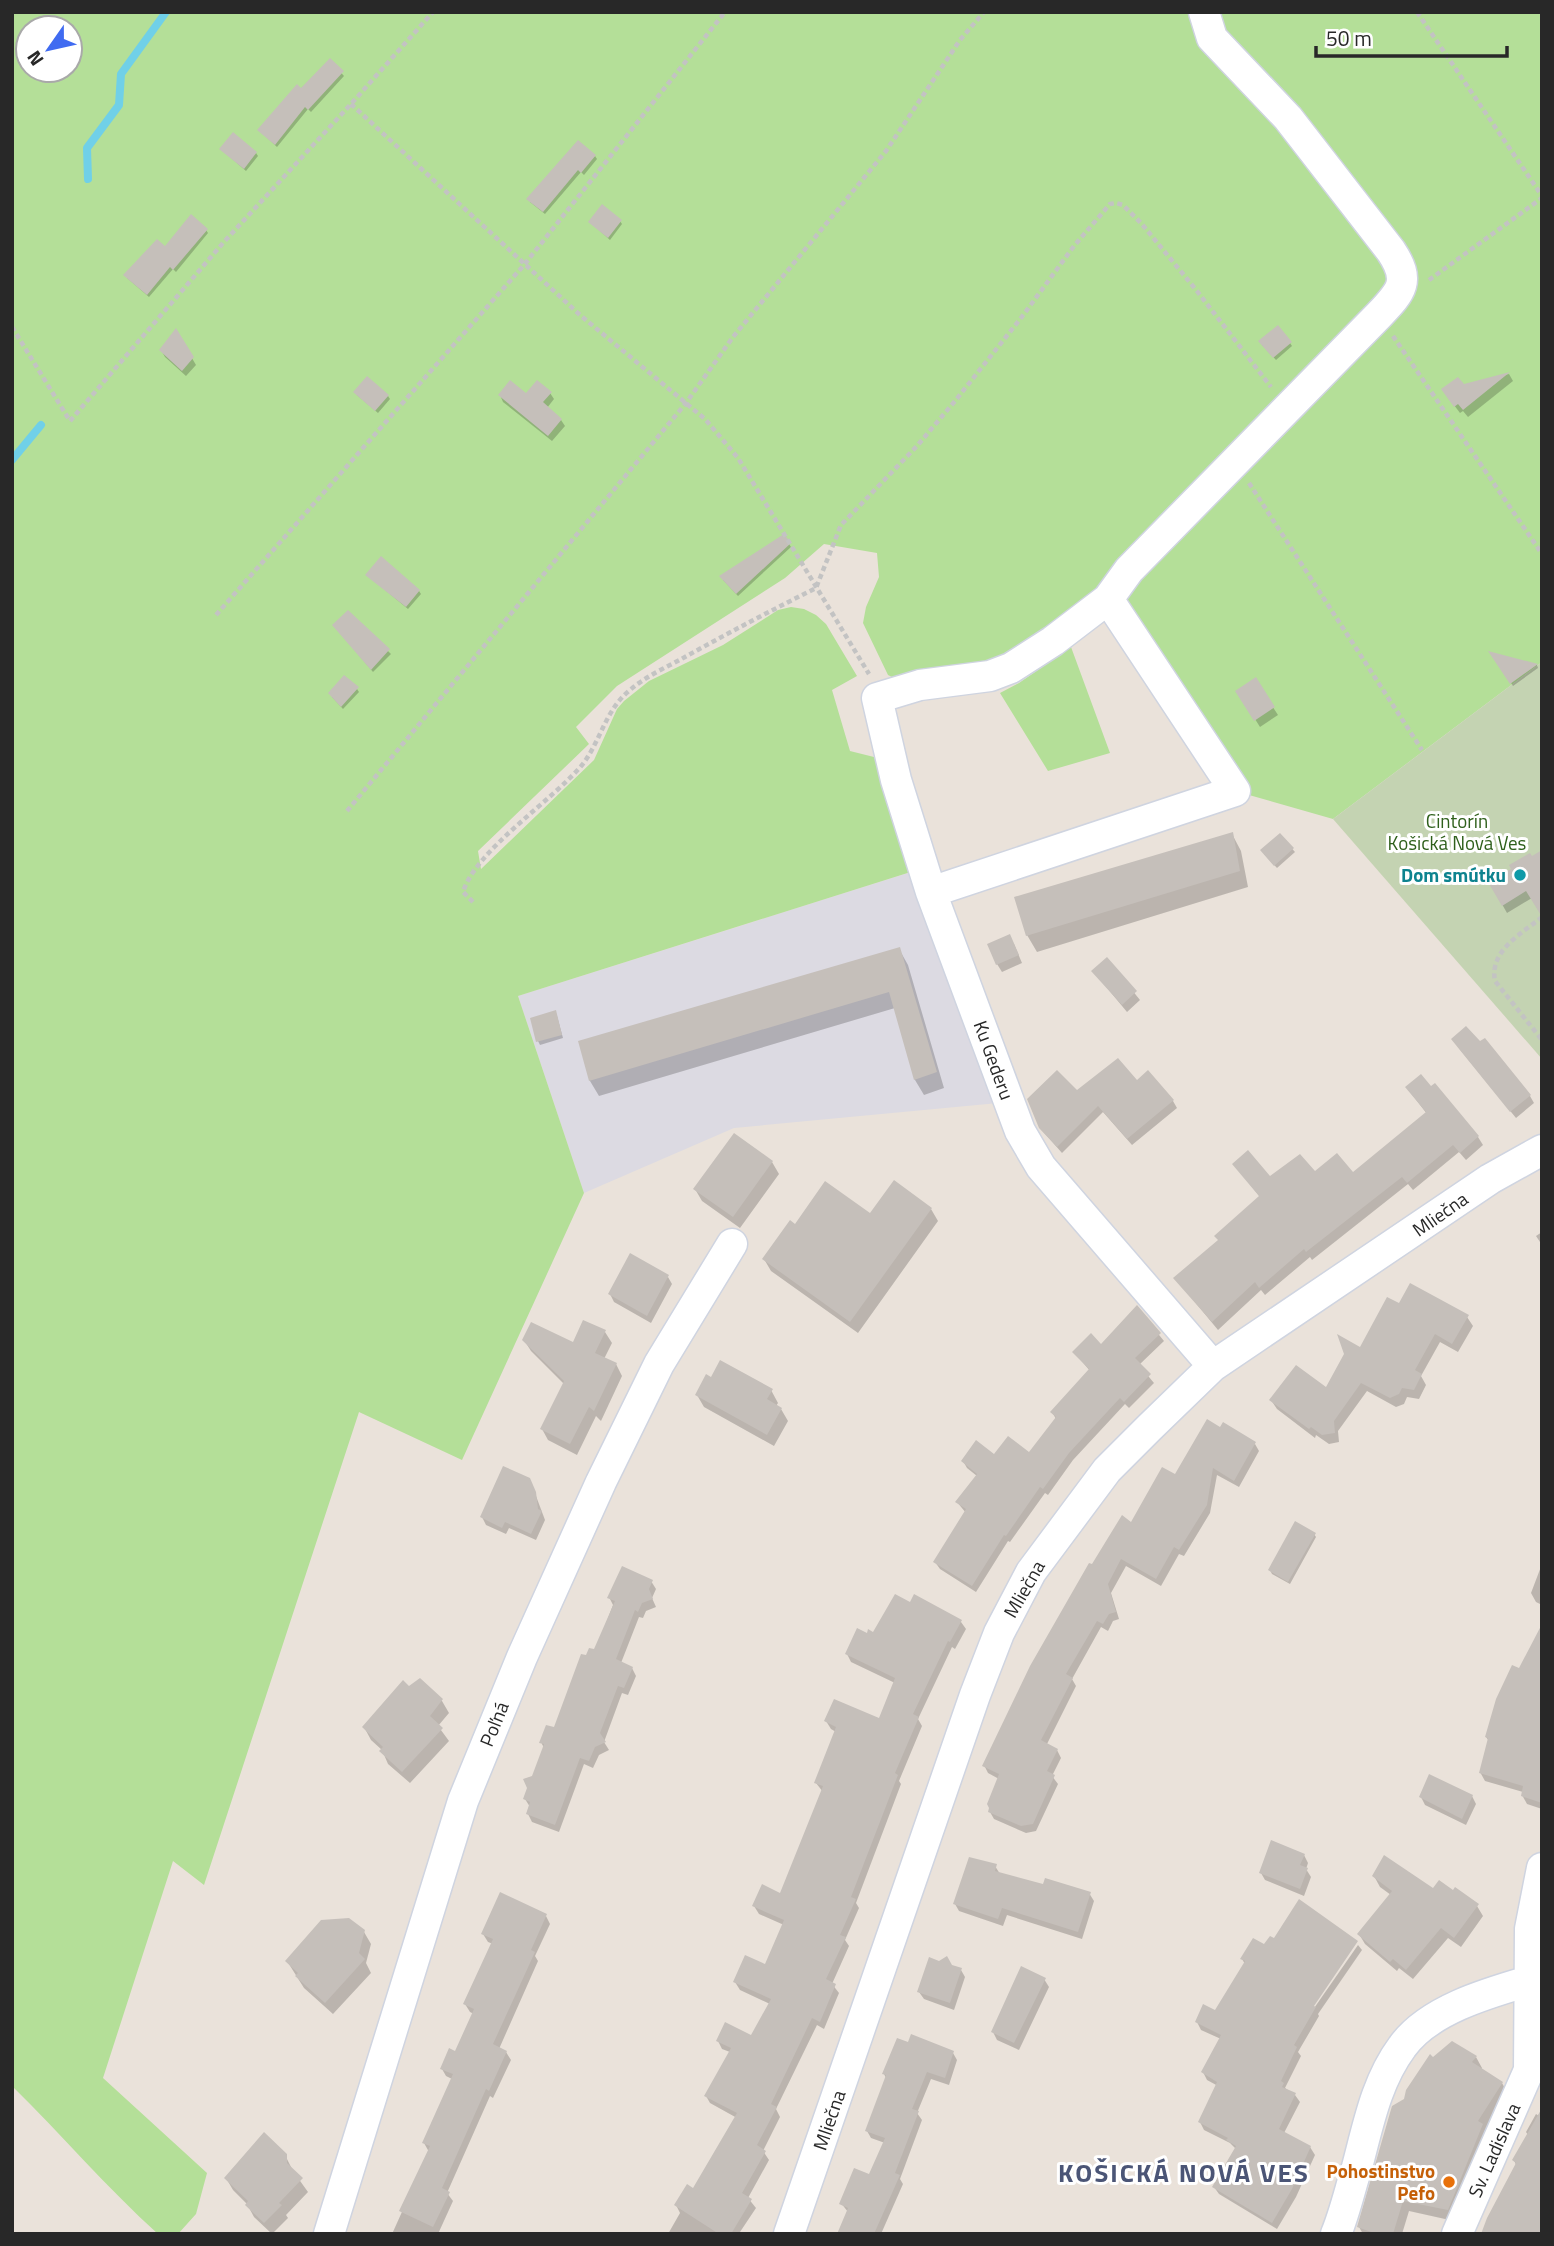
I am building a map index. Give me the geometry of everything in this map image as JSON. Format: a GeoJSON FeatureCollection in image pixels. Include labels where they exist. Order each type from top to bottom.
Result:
{"type":"FeatureCollection","features":[{"type":"Feature","properties":{"kind":"street"},"geometry":{"type":"LineString","coordinates":[[877,698],[920,685],[990,676],[1011,668],[1053,641],[1108,599],[1129,570],[1379,315],[1403,286],[1403,275],[1391,251],[1288,118],[1212,37],[1204,12]]}},
{"type":"Feature","properties":{"kind":"street"},"geometry":{"type":"LineString","coordinates":[[932,892],[1235,791],[1108,599]]}},
{"type":"Feature","properties":{"kind":"street","name":"Ku Gederu"},"geometry":{"type":"LineString","coordinates":[[877,698],[896,780],[932,892],[1020,1131],[1041,1167],[1213,1366]]}},
{"type":"Feature","properties":{"kind":"street","name":"Mliečna"},"geometry":{"type":"LineString","coordinates":[[789,2234],[975,1695],[999,1633],[1031,1572],[1107,1470],[1213,1366],[1490,1179],[1542,1150]]}},
{"type":"Feature","properties":{"kind":"street","name":"Poľná"},"geometry":{"type":"LineString","coordinates":[[329,2234],[467,1788],[522,1657],[601,1482],[659,1364],[732,1244]]}},
{"type":"Feature","properties":{"kind":"street","name":"Sv. Ladislava"},"geometry":{"type":"LineString","coordinates":[[1457,2234],[1535,2067],[1529,1982],[1530,1929],[1542,1868]]}},
{"type":"Feature","properties":{"kind":"street"},"geometry":{"type":"LineString","coordinates":[[1336,2234],[1375,2103],[1386,2074],[1403,2045],[1426,2025],[1454,2008],[1483,1994],[1529,1982]]}},
{"type":"Feature","properties":{"kind":"path"},"geometry":{"type":"LineString","coordinates":[[12,327],[70,421],[223,243],[433,12]]}},
{"type":"Feature","properties":{"kind":"path"},"geometry":{"type":"LineString","coordinates":[[216,615],[524,265],[725,12]]}},
{"type":"Feature","properties":{"kind":"path"},"geometry":{"type":"LineString","coordinates":[[347,811],[686,403],[733,337],[886,151],[960,40],[984,12]]}},
{"type":"Feature","properties":{"kind":"path"},"geometry":{"type":"LineString","coordinates":[[1403,286],[1423,285],[1542,197],[1417,12]]}},
{"type":"Feature","properties":{"kind":"path"},"geometry":{"type":"LineString","coordinates":[[351,104],[524,265],[640,368],[686,403],[714,429],[738,458],[868,670],[877,698]]}},
{"type":"Feature","properties":{"kind":"path"},"geometry":{"type":"LineString","coordinates":[[473,902],[463,892],[466,882],[483,859],[581,766],[596,744],[603,724],[630,689],[734,630],[816,588],[842,525],[940,419],[1021,318],[1074,246],[1110,204],[1123,205],[1141,223],[1288,406]]}},
{"type":"Feature","properties":{"kind":"path"},"geometry":{"type":"LineString","coordinates":[[1379,315],[1542,554]]}},
{"type":"Feature","properties":{"kind":"path"},"geometry":{"type":"LineString","coordinates":[[1236,462],[1422,750]]}},
{"type":"Feature","properties":{"kind":"path"},"geometry":{"type":"LineString","coordinates":[[1542,917],[1501,951],[1495,960],[1493,972],[1495,981],[1542,1040]]}},
{"type":"Feature","properties":{"kind":"shaded area"},"geometry":{"type":"Polygon","coordinates":[[[924,868],[1009,1102],[734,1128],[584,1193],[518,996],[924,868]]]}},
{"type":"Feature","properties":{"kind":"green space"},"geometry":{"type":"Polygon","coordinates":[[[12,12],[1542,12],[1542,662],[1333,819],[1235,791],[1108,599],[1146,573],[1303,413],[1109,584],[1010,659],[904,683],[888,675],[863,623],[866,607],[879,577],[877,553],[824,544],[785,578],[617,686],[576,727],[589,744],[478,851],[481,869],[594,760],[617,709],[649,681],[723,645],[778,610],[791,607],[804,609],[826,624],[857,676],[832,690],[850,751],[874,757],[917,870],[518,996],[584,1193],[462,1460],[359,1412],[204,1885],[173,1861],[103,2078],[207,2173],[196,2214],[178,2234],[158,2234],[12,2086],[12,12]]]}},
{"type":"Feature","properties":{"kind":"green space"},"geometry":{"type":"Polygon","coordinates":[[[1071,647],[1110,753],[1048,771],[1000,693],[1071,647]]]}},
{"type":"Feature","properties":{"kind":"green space","name":"Cintorín Košická Nová Ves"},"geometry":{"type":"Polygon","coordinates":[[[1542,662],[1542,1059],[1333,819],[1542,662]]]}},
{"type":"Feature","properties":{"kind":"building"},"geometry":{"type":"Polygon","coordinates":[[[330,58],[344,71],[308,110],[305,107],[275,145],[257,130],[297,84],[301,88],[330,58]]]}},
{"type":"Feature","properties":{"kind":"building"},"geometry":{"type":"Polygon","coordinates":[[[233,132],[257,152],[244,169],[219,149],[233,132]]]}},
{"type":"Feature","properties":{"kind":"building"},"geometry":{"type":"Polygon","coordinates":[[[578,140],[596,155],[581,173],[578,170],[543,212],[526,199],[578,140]]]}},
{"type":"Feature","properties":{"kind":"building"},"geometry":{"type":"Polygon","coordinates":[[[602,204],[622,220],[608,238],[588,222],[602,204]]]}},
{"type":"Feature","properties":{"kind":"building"},"geometry":{"type":"Polygon","coordinates":[[[191,214],[208,229],[173,270],[170,267],[147,295],[123,275],[157,239],[165,246],[191,214]]]}},
{"type":"Feature","properties":{"kind":"building"},"geometry":{"type":"Polygon","coordinates":[[[1278,325],[1292,342],[1273,358],[1258,341],[1278,325]]]}},
{"type":"Feature","properties":{"kind":"building"},"geometry":{"type":"Polygon","coordinates":[[[176,328],[194,357],[182,371],[159,350],[176,328]]]}},
{"type":"Feature","properties":{"kind":"building"},"geometry":{"type":"Polygon","coordinates":[[[1510,372],[1463,410],[1458,404],[1454,407],[1441,389],[1458,377],[1464,384],[1510,372]]]}},
{"type":"Feature","properties":{"kind":"building"},"geometry":{"type":"Polygon","coordinates":[[[367,376],[389,395],[375,411],[353,392],[367,376]]]}},
{"type":"Feature","properties":{"kind":"building"},"geometry":{"type":"Polygon","coordinates":[[[510,380],[526,393],[537,380],[552,392],[543,402],[562,419],[548,436],[498,395],[510,380]]]}},
{"type":"Feature","properties":{"kind":"building"},"geometry":{"type":"Polygon","coordinates":[[[784,534],[791,543],[736,594],[719,576],[784,534]]]}},
{"type":"Feature","properties":{"kind":"building"},"geometry":{"type":"Polygon","coordinates":[[[381,556],[420,590],[406,607],[365,575],[381,556]]]}},
{"type":"Feature","properties":{"kind":"building"},"geometry":{"type":"Polygon","coordinates":[[[348,610],[390,649],[371,670],[332,625],[348,610]]]}},
{"type":"Feature","properties":{"kind":"building"},"geometry":{"type":"Polygon","coordinates":[[[1488,651],[1538,664],[1510,684],[1488,651]]]}},
{"type":"Feature","properties":{"kind":"building"},"geometry":{"type":"Polygon","coordinates":[[[344,675],[359,687],[341,707],[328,693],[344,675]]]}},
{"type":"Feature","properties":{"kind":"building"},"geometry":{"type":"Polygon","coordinates":[[[1256,677],[1275,707],[1254,721],[1235,691],[1256,677]]]}},
{"type":"Feature","properties":{"kind":"building"},"geometry":{"type":"Polygon","coordinates":[[[1233,832],[1240,871],[1026,936],[1014,897],[1233,832]]]}},
{"type":"Feature","properties":{"kind":"building"},"geometry":{"type":"Polygon","coordinates":[[[1280,833],[1294,848],[1274,866],[1260,850],[1280,833]]]}},
{"type":"Feature","properties":{"kind":"building","name":"Dom smútku"},"geometry":{"type":"Polygon","coordinates":[[[1542,850],[1542,917],[1526,891],[1502,906],[1488,882],[1511,869],[1509,865],[1530,853],[1532,856],[1542,850]]]}},
{"type":"Feature","properties":{"kind":"building"},"geometry":{"type":"Polygon","coordinates":[[[1010,934],[1019,955],[996,965],[987,944],[1010,934]]]}},
{"type":"Feature","properties":{"kind":"building"},"geometry":{"type":"Polygon","coordinates":[[[900,947],[937,1072],[914,1080],[889,992],[589,1081],[578,1041],[900,947]]]}},
{"type":"Feature","properties":{"kind":"building"},"geometry":{"type":"Polygon","coordinates":[[[1107,957],[1137,991],[1122,1005],[1091,971],[1107,957]]]}},
{"type":"Feature","properties":{"kind":"building"},"geometry":{"type":"Polygon","coordinates":[[[556,1010],[562,1035],[536,1042],[530,1018],[556,1010]]]}},
{"type":"Feature","properties":{"kind":"building"},"geometry":{"type":"Polygon","coordinates":[[[1466,1026],[1480,1041],[1485,1038],[1531,1095],[1510,1112],[1451,1039],[1466,1026]]]}},
{"type":"Feature","properties":{"kind":"building"},"geometry":{"type":"Polygon","coordinates":[[[1118,1058],[1137,1080],[1148,1070],[1174,1100],[1127,1139],[1098,1106],[1057,1147],[1039,1128],[1027,1099],[1057,1070],[1077,1090],[1118,1058]]]}},
{"type":"Feature","properties":{"kind":"building"},"geometry":{"type":"Polygon","coordinates":[[[1421,1074],[1431,1086],[1435,1083],[1479,1136],[1460,1153],[1453,1145],[1407,1183],[1402,1177],[1306,1252],[1304,1249],[1259,1288],[1255,1282],[1212,1322],[1173,1278],[1218,1240],[1214,1236],[1259,1196],[1232,1164],[1248,1150],[1270,1176],[1300,1154],[1315,1171],[1337,1153],[1353,1172],[1426,1112],[1405,1087],[1421,1074]]]}},
{"type":"Feature","properties":{"kind":"building"},"geometry":{"type":"Polygon","coordinates":[[[734,1133],[773,1161],[733,1217],[693,1189],[734,1133]]]}},
{"type":"Feature","properties":{"kind":"building"},"geometry":{"type":"Polygon","coordinates":[[[894,1180],[932,1208],[850,1322],[762,1259],[790,1220],[795,1224],[825,1181],[870,1213],[894,1180]]]}},
{"type":"Feature","properties":{"kind":"building"},"geometry":{"type":"Polygon","coordinates":[[[630,1253],[669,1275],[647,1316],[608,1294],[630,1253]]]}},
{"type":"Feature","properties":{"kind":"building"},"geometry":{"type":"Polygon","coordinates":[[[1410,1283],[1469,1315],[1452,1344],[1435,1334],[1415,1370],[1422,1374],[1414,1390],[1402,1388],[1399,1394],[1390,1398],[1361,1383],[1334,1421],[1335,1433],[1322,1435],[1311,1427],[1309,1429],[1269,1400],[1296,1365],[1326,1387],[1344,1354],[1337,1334],[1360,1347],[1387,1297],[1399,1303],[1410,1283]]]}},
{"type":"Feature","properties":{"kind":"building"},"geometry":{"type":"Polygon","coordinates":[[[1137,1305],[1161,1333],[1135,1358],[1151,1374],[1124,1402],[1120,1398],[1069,1453],[1043,1489],[1040,1487],[1006,1536],[1004,1535],[972,1586],[933,1562],[966,1509],[955,1502],[977,1474],[961,1461],[976,1440],[994,1454],[1008,1436],[1029,1452],[1056,1417],[1050,1412],[1089,1369],[1072,1352],[1091,1333],[1101,1344],[1137,1305]]]}},
{"type":"Feature","properties":{"kind":"building"},"geometry":{"type":"Polygon","coordinates":[[[583,1320],[606,1330],[595,1353],[617,1363],[594,1411],[589,1407],[570,1444],[540,1429],[564,1381],[522,1340],[531,1322],[573,1342],[583,1320]]]}},
{"type":"Feature","properties":{"kind":"building"},"geometry":{"type":"Polygon","coordinates":[[[720,1360],[773,1389],[767,1399],[782,1408],[767,1435],[695,1395],[706,1374],[711,1377],[720,1360]]]}},
{"type":"Feature","properties":{"kind":"building"},"geometry":{"type":"Polygon","coordinates":[[[1207,1419],[1220,1427],[1223,1422],[1256,1442],[1234,1481],[1213,1468],[1207,1505],[1179,1550],[1174,1547],[1156,1579],[1121,1559],[1108,1584],[1116,1612],[1109,1614],[1103,1624],[1097,1621],[1066,1674],[1073,1678],[1041,1740],[1058,1749],[1047,1771],[1055,1775],[1033,1824],[1021,1826],[988,1812],[987,1804],[999,1774],[982,1766],[1030,1666],[1089,1563],[1092,1564],[1122,1515],[1131,1522],[1162,1467],[1175,1474],[1207,1419]]]}},
{"type":"Feature","properties":{"kind":"building"},"geometry":{"type":"Polygon","coordinates":[[[503,1466],[530,1478],[536,1492],[538,1509],[542,1511],[531,1534],[505,1522],[502,1528],[480,1517],[503,1466]]]}},
{"type":"Feature","properties":{"kind":"building"},"geometry":{"type":"Polygon","coordinates":[[[1295,1521],[1316,1533],[1288,1582],[1268,1570],[1295,1521]]]}},
{"type":"Feature","properties":{"kind":"building"},"geometry":{"type":"Polygon","coordinates":[[[622,1566],[653,1580],[649,1589],[653,1599],[642,1603],[638,1612],[635,1610],[616,1659],[633,1667],[624,1688],[618,1686],[600,1733],[606,1742],[595,1747],[589,1761],[580,1758],[555,1825],[526,1814],[530,1802],[523,1799],[527,1788],[523,1779],[532,1776],[544,1744],[539,1743],[546,1725],[554,1727],[581,1654],[586,1655],[589,1648],[594,1649],[615,1601],[607,1598],[622,1566]]]}},
{"type":"Feature","properties":{"kind":"building"},"geometry":{"type":"Polygon","coordinates":[[[895,1594],[910,1602],[914,1594],[962,1620],[950,1642],[948,1641],[913,1714],[919,1717],[895,1773],[898,1775],[851,1897],[856,1899],[840,1935],[846,1937],[826,1979],[836,1984],[820,2022],[812,2018],[771,2104],[777,2107],[757,2145],[766,2151],[742,2193],[752,2199],[731,2234],[719,2234],[674,2205],[687,2184],[693,2188],[737,2113],[704,2096],[731,2048],[716,2041],[725,2022],[751,2035],[771,1999],[733,1982],[745,1955],[765,1964],[784,1920],[752,1906],[762,1884],[780,1893],[823,1786],[814,1783],[836,1727],[824,1721],[834,1699],[879,1718],[895,1678],[845,1654],[857,1628],[867,1633],[868,1629],[873,1632],[895,1594]]]}},
{"type":"Feature","properties":{"kind":"building"},"geometry":{"type":"Polygon","coordinates":[[[1542,1624],[1542,1803],[1521,1796],[1523,1786],[1479,1773],[1488,1738],[1485,1737],[1496,1699],[1512,1665],[1519,1668],[1542,1624]]]}},
{"type":"Feature","properties":{"kind":"building"},"geometry":{"type":"Polygon","coordinates":[[[420,1678],[443,1699],[430,1716],[443,1728],[402,1772],[379,1751],[383,1747],[362,1727],[403,1680],[409,1686],[420,1678]]]}},
{"type":"Feature","properties":{"kind":"building"},"geometry":{"type":"Polygon","coordinates":[[[1429,1774],[1473,1795],[1462,1819],[1419,1797],[1429,1774]]]}},
{"type":"Feature","properties":{"kind":"building"},"geometry":{"type":"Polygon","coordinates":[[[1271,1840],[1305,1854],[1300,1865],[1308,1868],[1300,1889],[1259,1873],[1271,1840]]]}},
{"type":"Feature","properties":{"kind":"building"},"geometry":{"type":"Polygon","coordinates":[[[1384,1855],[1433,1888],[1439,1880],[1453,1890],[1455,1887],[1479,1904],[1454,1938],[1441,1928],[1406,1970],[1393,1959],[1390,1962],[1357,1934],[1392,1891],[1372,1876],[1384,1855]]]}},
{"type":"Feature","properties":{"kind":"building"},"geometry":{"type":"Polygon","coordinates":[[[969,1857],[997,1864],[995,1871],[1043,1884],[1045,1878],[1091,1892],[1078,1932],[1002,1908],[998,1919],[953,1904],[969,1857]]]}},
{"type":"Feature","properties":{"kind":"building"},"geometry":{"type":"Polygon","coordinates":[[[500,1892],[547,1914],[531,1950],[535,1952],[493,2044],[507,2051],[489,2091],[486,2089],[442,2188],[450,2192],[433,2227],[399,2211],[430,2146],[422,2143],[453,2074],[440,2069],[449,2048],[455,2051],[474,2009],[463,2004],[493,1939],[481,1934],[500,1892]]]}},
{"type":"Feature","properties":{"kind":"building"},"geometry":{"type":"Polygon","coordinates":[[[1299,1899],[1358,1941],[1314,2006],[1316,2007],[1294,2045],[1297,2047],[1281,2081],[1284,2083],[1282,2087],[1296,2093],[1279,2129],[1311,2146],[1292,2189],[1272,2223],[1212,2187],[1236,2146],[1226,2140],[1228,2138],[1198,2122],[1217,2082],[1201,2072],[1221,2035],[1195,2022],[1203,2004],[1215,2010],[1245,1961],[1240,1959],[1253,1938],[1264,1944],[1270,1936],[1274,1938],[1299,1899]]]}},
{"type":"Feature","properties":{"kind":"building"},"geometry":{"type":"Polygon","coordinates":[[[349,1918],[365,1930],[359,1953],[365,1959],[325,2003],[295,1976],[298,1973],[285,1961],[321,1920],[349,1918]]]}},
{"type":"Feature","properties":{"kind":"building"},"geometry":{"type":"Polygon","coordinates":[[[947,1956],[952,1965],[962,1968],[950,2003],[917,1992],[929,1957],[939,1961],[947,1956]]]}},
{"type":"Feature","properties":{"kind":"building"},"geometry":{"type":"Polygon","coordinates":[[[1021,1966],[1046,1978],[1014,2043],[991,2032],[1021,1966]]]}},
{"type":"Feature","properties":{"kind":"building"},"geometry":{"type":"Polygon","coordinates":[[[911,2034],[954,2051],[945,2078],[927,2072],[912,2109],[919,2111],[895,2173],[900,2175],[874,2234],[837,2234],[848,2208],[839,2204],[854,2168],[869,2174],[885,2138],[865,2131],[886,2075],[882,2074],[897,2038],[908,2042],[911,2034]]]}},
{"type":"Feature","properties":{"kind":"building"},"geometry":{"type":"Polygon","coordinates":[[[1452,2041],[1477,2056],[1472,2062],[1503,2082],[1478,2121],[1483,2124],[1448,2210],[1403,2201],[1393,2234],[1377,2234],[1357,2227],[1392,2106],[1404,2099],[1406,2090],[1430,2054],[1433,2057],[1452,2041]]]}},
{"type":"Feature","properties":{"kind":"building"},"geometry":{"type":"Polygon","coordinates":[[[1542,2108],[1542,2234],[1481,2234],[1516,2163],[1512,2160],[1542,2108]]]}},
{"type":"Feature","properties":{"kind":"building"},"geometry":{"type":"Polygon","coordinates":[[[264,2132],[287,2154],[287,2163],[303,2178],[264,2223],[245,2205],[248,2201],[224,2178],[264,2132]]]}},
{"type":"Feature","properties":{"kind":"waterway"},"geometry":{"type":"LineString","coordinates":[[88,179],[87,148],[119,105],[121,74],[166,12]]}},
{"type":"Feature","properties":{"kind":"waterway"},"geometry":{"type":"LineString","coordinates":[[12,460],[41,425]]}},
{"type":"Feature","properties":{"kind":"place","name":"Dom smútku"},"geometry":{"type":"Point","coordinates":[1520,875]}},
{"type":"Feature","properties":{"kind":"place","name":"Pohostinstvo Pefo"},"geometry":{"type":"Point","coordinates":[1449,2182]}},
{"type":"Feature","properties":{"kind":"district","name":"KOŠICKÁ NOVÁ VES"},"geometry":{"type":"Point","coordinates":[1184,2173]}}]}
